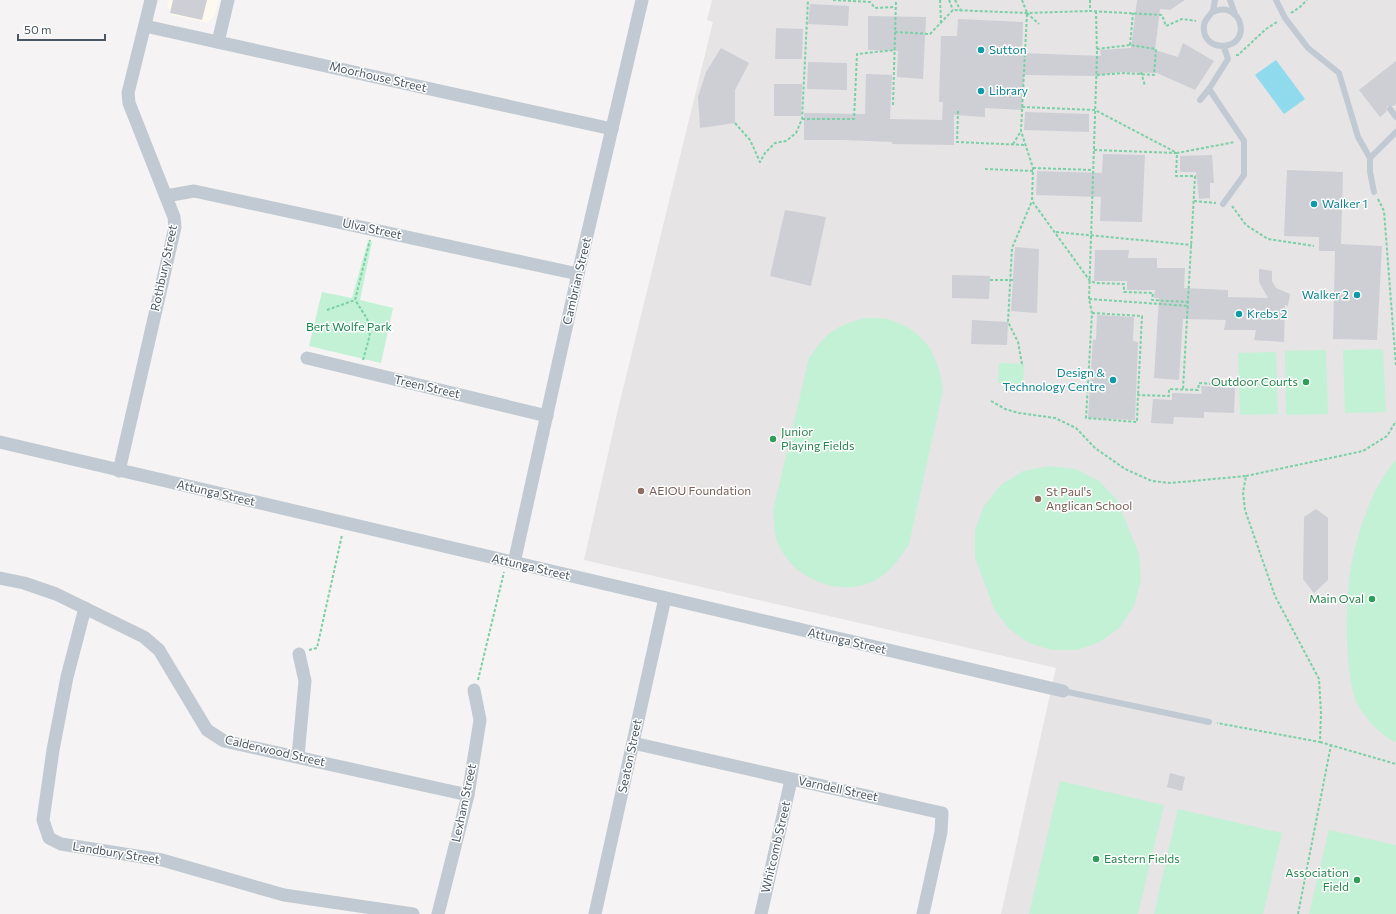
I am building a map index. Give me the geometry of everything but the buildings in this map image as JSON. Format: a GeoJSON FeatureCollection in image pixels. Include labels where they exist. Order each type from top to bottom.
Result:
{"type":"FeatureCollection","features":[{"type":"Feature","properties":{"kind":"street","name":"Rothbury Street"},"geometry":{"type":"LineString","coordinates":[[119,470],[175,227],[174,217],[129,103],[128,93],[151,0]]}},
{"type":"Feature","properties":{"kind":"street"},"geometry":{"type":"LineString","coordinates":[[218,42],[228,0]]}},
{"type":"Feature","properties":{"kind":"street","name":"Cambrian Street"},"geometry":{"type":"LineString","coordinates":[[509,566],[547,416],[612,129],[639,1]]}},
{"type":"Feature","properties":{"kind":"street","name":"Moorhouse Street"},"geometry":{"type":"LineString","coordinates":[[145,26],[612,129]]}},
{"type":"Feature","properties":{"kind":"street","name":"Ulva Street"},"geometry":{"type":"LineString","coordinates":[[166,196],[194,191],[578,274]]}},
{"type":"Feature","properties":{"kind":"street","name":"Treen Street"},"geometry":{"type":"LineString","coordinates":[[307,358],[547,416]]}},
{"type":"Feature","properties":{"kind":"street","name":"Attunga Street"},"geometry":{"type":"LineString","coordinates":[[0,442],[509,566],[665,598],[1063,691]]}},
{"type":"Feature","properties":{"kind":"street","name":"Calderwood Street"},"geometry":{"type":"LineString","coordinates":[[0,578],[24,583],[56,594],[144,636],[159,650],[206,730],[224,741],[298,756],[468,795]]}},
{"type":"Feature","properties":{"kind":"street","name":"Seaton Street"},"geometry":{"type":"LineString","coordinates":[[596,914],[665,598]]}},
{"type":"Feature","properties":{"kind":"street","name":"Landbury Street"},"geometry":{"type":"LineString","coordinates":[[85,608],[67,677],[52,750],[43,820],[49,838],[61,844],[162,860],[284,895],[413,914]]}},
{"type":"Feature","properties":{"kind":"street"},"geometry":{"type":"LineString","coordinates":[[298,756],[305,681],[299,654]]}},
{"type":"Feature","properties":{"kind":"street","name":"Lexham Street"},"geometry":{"type":"LineString","coordinates":[[438,914],[468,795],[480,720],[474,690]]}},
{"type":"Feature","properties":{"kind":"street","name":"Varndell Street"},"geometry":{"type":"LineString","coordinates":[[633,743],[942,813],[942,832],[923,914]]}},
{"type":"Feature","properties":{"kind":"street","name":"Whitcomb Street"},"geometry":{"type":"LineString","coordinates":[[761,914],[791,780]]}},
{"type":"Feature","properties":{"kind":"lane"},"geometry":{"type":"LineString","coordinates":[[1213,12],[1215,0]]}},
{"type":"Feature","properties":{"kind":"lane"},"geometry":{"type":"LineString","coordinates":[[1230,0],[1241,25],[1240,35],[1233,43],[1224,46],[1210,42],[1204,32],[1205,20],[1213,12],[1226,9],[1235,14]]}},
{"type":"Feature","properties":{"kind":"lane"},"geometry":{"type":"LineString","coordinates":[[1276,0],[1285,18],[1308,48],[1339,73],[1358,137],[1370,158],[1370,172],[1374,192]]}},
{"type":"Feature","properties":{"kind":"lane"},"geometry":{"type":"LineString","coordinates":[[1200,100],[1209,89],[1228,59],[1224,46]]}},
{"type":"Feature","properties":{"kind":"lane"},"geometry":{"type":"LineString","coordinates":[[1209,89],[1244,141],[1244,175],[1223,204]]}},
{"type":"Feature","properties":{"kind":"lane"},"geometry":{"type":"LineString","coordinates":[[1390,109],[1396,117]]}},
{"type":"Feature","properties":{"kind":"lane"},"geometry":{"type":"LineString","coordinates":[[1370,158],[1396,132]]}},
{"type":"Feature","properties":{"kind":"lane"},"geometry":{"type":"LineString","coordinates":[[1063,691],[1209,722]]}},
{"type":"Feature","properties":{"kind":"path"},"geometry":{"type":"LineString","coordinates":[[735,124],[750,140],[760,162],[765,153],[775,143],[786,141],[796,133],[802,118],[808,0]]}},
{"type":"Feature","properties":{"kind":"path"},"geometry":{"type":"LineString","coordinates":[[833,0],[870,2],[875,8],[896,7]]}},
{"type":"Feature","properties":{"kind":"path"},"geometry":{"type":"LineString","coordinates":[[893,105],[896,0]]}},
{"type":"Feature","properties":{"kind":"path"},"geometry":{"type":"LineString","coordinates":[[940,0],[941,22]]}},
{"type":"Feature","properties":{"kind":"path"},"geometry":{"type":"LineString","coordinates":[[949,0],[953,10]]}},
{"type":"Feature","properties":{"kind":"path"},"geometry":{"type":"LineString","coordinates":[[955,0],[961,11]]}},
{"type":"Feature","properties":{"kind":"path"},"geometry":{"type":"LineString","coordinates":[[1022,0],[1027,12],[1039,24]]}},
{"type":"Feature","properties":{"kind":"path"},"geometry":{"type":"LineString","coordinates":[[895,32],[930,34],[953,10]]}},
{"type":"Feature","properties":{"kind":"path"},"geometry":{"type":"LineString","coordinates":[[953,10],[1027,12],[1090,11]]}},
{"type":"Feature","properties":{"kind":"path"},"geometry":{"type":"LineString","coordinates":[[1092,313],[1142,316],[1137,422],[1086,418],[1092,313],[1089,299],[1097,75],[1096,11]]}},
{"type":"Feature","properties":{"kind":"path"},"geometry":{"type":"LineString","coordinates":[[1022,364],[1018,342],[1008,322],[1012,280],[1012,248],[1032,201],[1033,169],[1021,131],[1027,12]]}},
{"type":"Feature","properties":{"kind":"path"},"geometry":{"type":"LineString","coordinates":[[1130,45],[1133,13]]}},
{"type":"Feature","properties":{"kind":"path"},"geometry":{"type":"LineString","coordinates":[[1097,49],[1130,45],[1156,49],[1154,75],[1141,73],[1097,75]]}},
{"type":"Feature","properties":{"kind":"path"},"geometry":{"type":"LineString","coordinates":[[802,118],[854,119],[857,54],[895,50]]}},
{"type":"Feature","properties":{"kind":"path"},"geometry":{"type":"LineString","coordinates":[[1141,73],[1145,86]]}},
{"type":"Feature","properties":{"kind":"path"},"geometry":{"type":"LineString","coordinates":[[1022,107],[1095,110],[1177,153]]}},
{"type":"Feature","properties":{"kind":"path"},"geometry":{"type":"LineString","coordinates":[[958,111],[958,142],[1026,146]]}},
{"type":"Feature","properties":{"kind":"path"},"geometry":{"type":"LineString","coordinates":[[1012,144],[1021,131]]}},
{"type":"Feature","properties":{"kind":"path"},"geometry":{"type":"LineString","coordinates":[[1094,150],[1177,153],[1244,141]]}},
{"type":"Feature","properties":{"kind":"path"},"geometry":{"type":"LineString","coordinates":[[1177,153],[1176,176],[1195,176],[1189,306],[1183,389]]}},
{"type":"Feature","properties":{"kind":"path"},"geometry":{"type":"LineString","coordinates":[[985,169],[1093,170]]}},
{"type":"Feature","properties":{"kind":"path"},"geometry":{"type":"LineString","coordinates":[[1374,192],[1384,210],[1396,366]]}},
{"type":"Feature","properties":{"kind":"path"},"geometry":{"type":"LineString","coordinates":[[1032,201],[1056,232],[1090,281],[1096,283],[1124,284],[1124,292],[1152,292],[1152,300],[1189,302]]}},
{"type":"Feature","properties":{"kind":"path"},"geometry":{"type":"LineString","coordinates":[[1194,201],[1233,206],[1246,225],[1268,239],[1314,246]]}},
{"type":"Feature","properties":{"kind":"path"},"geometry":{"type":"LineString","coordinates":[[362,362],[371,328],[370,322],[355,300],[373,229]]}},
{"type":"Feature","properties":{"kind":"path"},"geometry":{"type":"LineString","coordinates":[[1056,232],[1192,245]]}},
{"type":"Feature","properties":{"kind":"path"},"geometry":{"type":"LineString","coordinates":[[990,280],[1012,280]]}},
{"type":"Feature","properties":{"kind":"path"},"geometry":{"type":"LineString","coordinates":[[1089,299],[1189,306]]}},
{"type":"Feature","properties":{"kind":"path"},"geometry":{"type":"LineString","coordinates":[[327,310],[355,300]]}},
{"type":"Feature","properties":{"kind":"path"},"geometry":{"type":"LineString","coordinates":[[1138,395],[1169,396],[1169,389],[1198,390],[1199,383],[1234,385]]}},
{"type":"Feature","properties":{"kind":"path"},"geometry":{"type":"LineString","coordinates":[[991,400],[1005,409],[1019,413],[1055,418],[1062,421],[1076,428],[1095,448],[1126,470],[1152,481],[1171,483],[1246,476],[1363,451],[1387,436],[1396,421]]}},
{"type":"Feature","properties":{"kind":"path"},"geometry":{"type":"LineString","coordinates":[[1246,476],[1243,492],[1245,510],[1275,596],[1319,679],[1322,713],[1320,742]]}},
{"type":"Feature","properties":{"kind":"path"},"geometry":{"type":"LineString","coordinates":[[299,654],[317,648],[342,535]]}},
{"type":"Feature","properties":{"kind":"path"},"geometry":{"type":"LineString","coordinates":[[474,690],[481,672],[509,566]]}},
{"type":"Feature","properties":{"kind":"path"},"geometry":{"type":"LineString","coordinates":[[1209,722],[1320,742],[1396,764]]}},
{"type":"Feature","properties":{"kind":"path"},"geometry":{"type":"LineString","coordinates":[[1298,914],[1331,745]]}},
{"type":"Feature","properties":{"kind":"shaded area"},"geometry":{"type":"Polygon","coordinates":[[[169,0],[219,0],[214,17],[207,23],[172,15],[167,6],[169,0]]]}},
{"type":"Feature","properties":{"kind":"shaded area","name":"St Paul's Anglican School"},"geometry":{"type":"Polygon","coordinates":[[[712,0],[1396,0],[1396,914],[1001,914],[1056,668],[584,560],[619,405],[713,22],[707,20],[712,0]]]}},
{"type":"Feature","properties":{"kind":"green space","name":"Bert Wolfe Park"},"geometry":{"type":"Polygon","coordinates":[[[368,241],[372,242],[360,300],[393,308],[381,363],[309,346],[322,292],[352,298],[368,241]]]}},
{"type":"Feature","properties":{"kind":"green space"},"geometry":{"type":"Polygon","coordinates":[[[865,318],[881,318],[890,320],[913,331],[921,338],[934,355],[941,377],[943,390],[909,544],[894,565],[882,576],[867,584],[851,587],[834,586],[818,582],[803,574],[790,562],[781,549],[775,533],[773,511],[809,358],[821,342],[832,331],[846,324],[865,318]]]}},
{"type":"Feature","properties":{"kind":"green space"},"geometry":{"type":"Polygon","coordinates":[[[1383,349],[1386,412],[1345,413],[1343,350],[1383,349]]]}},
{"type":"Feature","properties":{"kind":"green space","name":"Outdoor Courts"},"geometry":{"type":"Polygon","coordinates":[[[1326,350],[1328,414],[1286,415],[1285,351],[1326,350]]]}},
{"type":"Feature","properties":{"kind":"green space","name":"Outdoor Courts"},"geometry":{"type":"Polygon","coordinates":[[[1276,352],[1278,414],[1240,415],[1238,353],[1276,352]]]}},
{"type":"Feature","properties":{"kind":"green space"},"geometry":{"type":"Polygon","coordinates":[[[999,363],[1024,364],[1023,384],[998,383],[999,363]]]}},
{"type":"Feature","properties":{"kind":"green space","name":"Main Oval"},"geometry":{"type":"Polygon","coordinates":[[[1396,460],[1396,742],[1384,735],[1373,725],[1363,713],[1356,701],[1349,671],[1347,612],[1352,562],[1358,536],[1374,494],[1388,470],[1396,460]]]}},
{"type":"Feature","properties":{"kind":"green space"},"geometry":{"type":"Polygon","coordinates":[[[1049,466],[1076,469],[1099,481],[1117,500],[1139,554],[1141,580],[1134,606],[1119,628],[1100,642],[1077,650],[1052,650],[1029,643],[1009,629],[994,609],[975,557],[975,530],[984,506],[1001,485],[1023,471],[1049,466]]]}},
{"type":"Feature","properties":{"kind":"green space","name":"Eastern Fields"},"geometry":{"type":"Polygon","coordinates":[[[1060,781],[1164,805],[1138,914],[1029,914],[1060,781]]]}},
{"type":"Feature","properties":{"kind":"green space","name":"Eastern Fields"},"geometry":{"type":"Polygon","coordinates":[[[1178,809],[1282,833],[1263,914],[1154,914],[1178,809]]]}},
{"type":"Feature","properties":{"kind":"green space","name":"Association Field"},"geometry":{"type":"Polygon","coordinates":[[[1329,830],[1396,845],[1396,914],[1309,914],[1329,830]]]}},
{"type":"Feature","properties":{"kind":"water"},"geometry":{"type":"Polygon","coordinates":[[[1276,60],[1305,99],[1284,114],[1255,75],[1276,60]]]}},
{"type":"Feature","properties":{"kind":"place","name":"Sutton"},"geometry":{"type":"Point","coordinates":[981,50]}},
{"type":"Feature","properties":{"kind":"place","name":"Library"},"geometry":{"type":"Point","coordinates":[981,91]}},
{"type":"Feature","properties":{"kind":"place","name":"Walker 1"},"geometry":{"type":"Point","coordinates":[1314,204]}},
{"type":"Feature","properties":{"kind":"place","name":"Walker 2"},"geometry":{"type":"Point","coordinates":[1357,295]}},
{"type":"Feature","properties":{"kind":"place","name":"Krebs 2"},"geometry":{"type":"Point","coordinates":[1239,314]}},
{"type":"Feature","properties":{"kind":"place","name":"Design & Technology Centre"},"geometry":{"type":"Point","coordinates":[1113,380]}},
{"type":"Feature","properties":{"kind":"place","name":"Outdoor Courts"},"geometry":{"type":"Point","coordinates":[1306,382]}},
{"type":"Feature","properties":{"kind":"place","name":"Junior Playing Fields"},"geometry":{"type":"Point","coordinates":[773,439]}},
{"type":"Feature","properties":{"kind":"place","name":"AEIOU Foundation"},"geometry":{"type":"Point","coordinates":[641,491]}},
{"type":"Feature","properties":{"kind":"place","name":"St Paul's Anglican School"},"geometry":{"type":"Point","coordinates":[1038,499]}},
{"type":"Feature","properties":{"kind":"place","name":"Main Oval"},"geometry":{"type":"Point","coordinates":[1372,599]}},
{"type":"Feature","properties":{"kind":"place","name":"Eastern Fields"},"geometry":{"type":"Point","coordinates":[1096,859]}},
{"type":"Feature","properties":{"kind":"place","name":"Association Field"},"geometry":{"type":"Point","coordinates":[1357,880]}}]}
